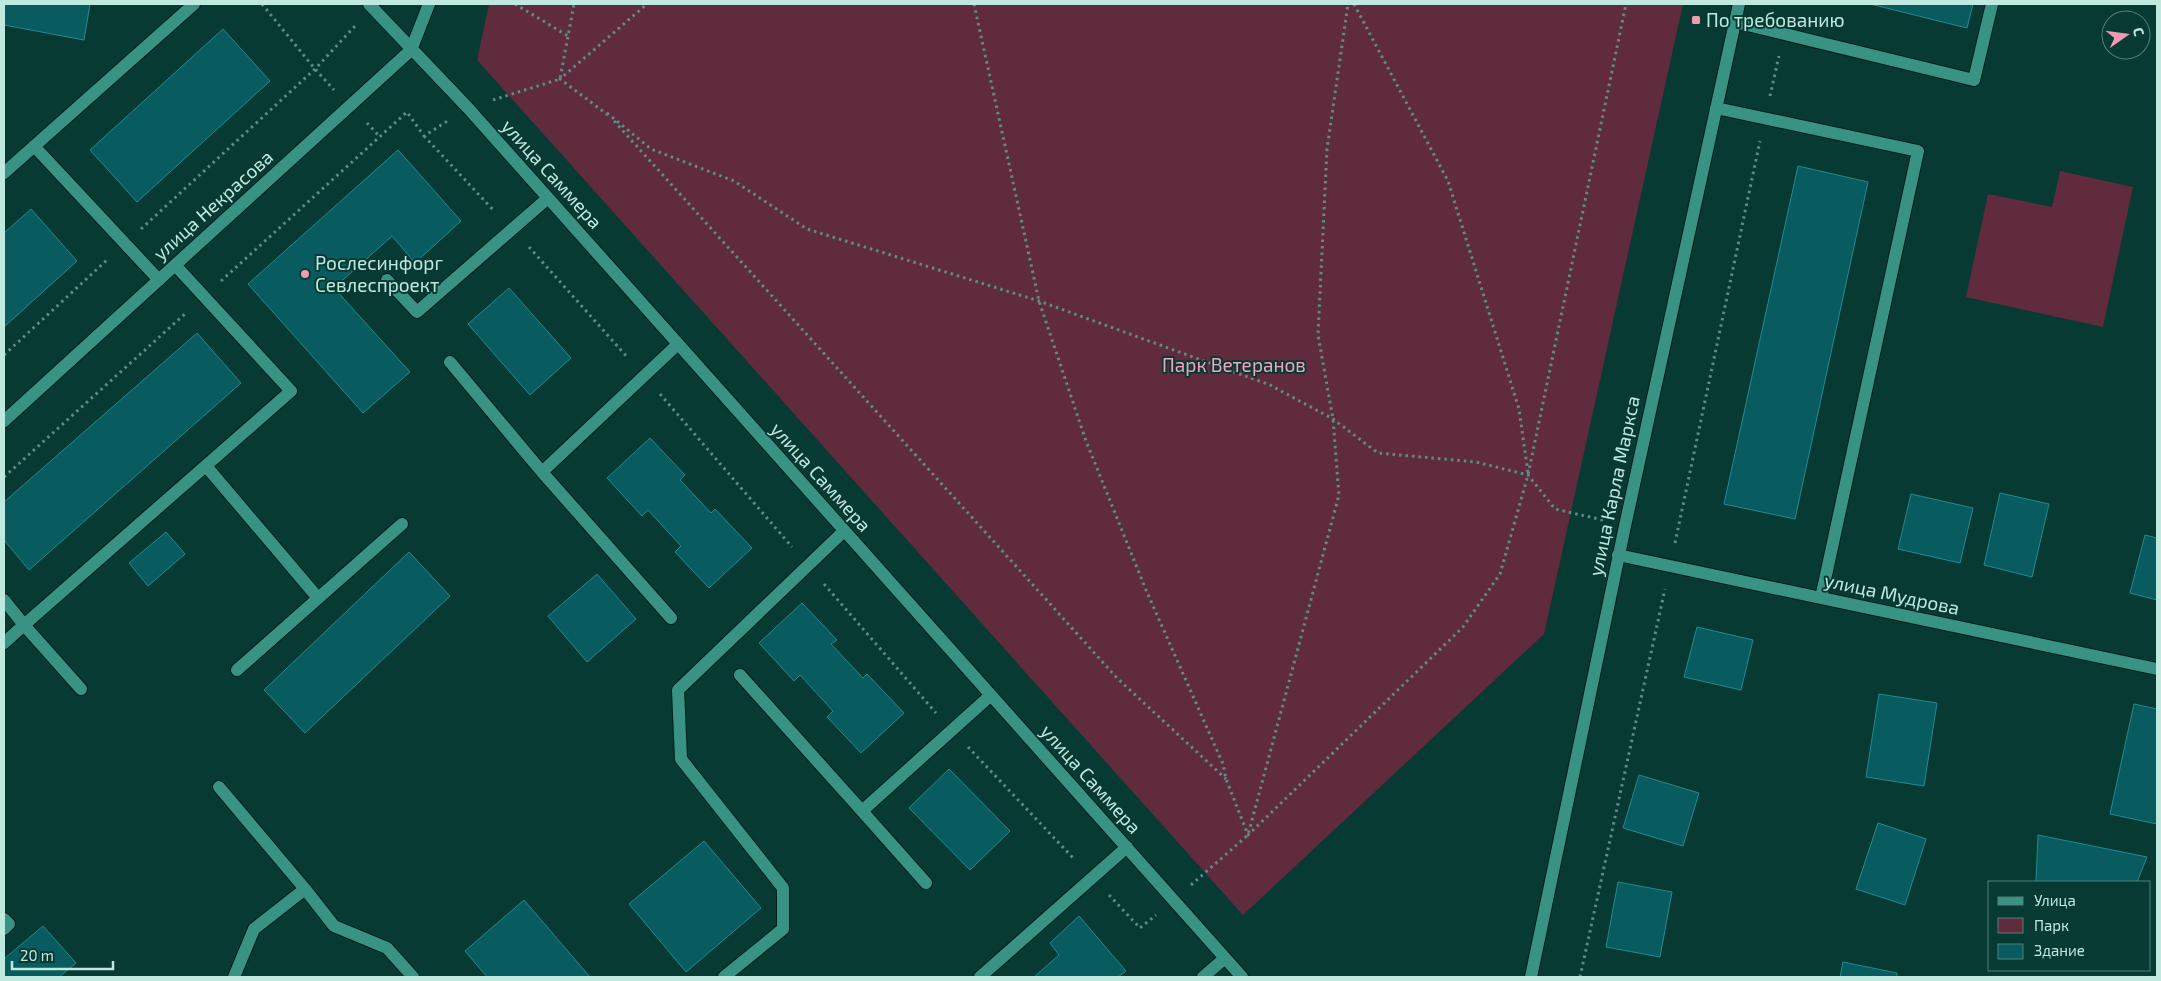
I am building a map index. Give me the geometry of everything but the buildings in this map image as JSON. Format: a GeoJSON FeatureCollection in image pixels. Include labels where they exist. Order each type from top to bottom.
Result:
{"type":"FeatureCollection","features":[{"type":"Feature","properties":{"kind":"street"},"geometry":{"type":"LineString","coordinates":[[4,174],[194,4]]}},
{"type":"Feature","properties":{"kind":"street","name":"улица Некрасова"},"geometry":{"type":"LineString","coordinates":[[4,421],[411,50],[429,4]]}},
{"type":"Feature","properties":{"kind":"street","name":"улица Карла Маркса"},"geometry":{"type":"LineString","coordinates":[[1531,977],[1618,555],[1739,4]]}},
{"type":"Feature","properties":{"kind":"street"},"geometry":{"type":"LineString","coordinates":[[1735,22],[1974,80],[1992,4]]}},
{"type":"Feature","properties":{"kind":"street","name":"улица Саммера"},"geometry":{"type":"LineString","coordinates":[[371,5],[411,50],[468,108],[1242,977]]}},
{"type":"Feature","properties":{"kind":"street"},"geometry":{"type":"LineString","coordinates":[[1716,108],[1918,152],[1821,598]]}},
{"type":"Feature","properties":{"kind":"street"},"geometry":{"type":"LineString","coordinates":[[34,146],[158,280]]}},
{"type":"Feature","properties":{"kind":"street"},"geometry":{"type":"LineString","coordinates":[[387,280],[417,312],[548,198]]}},
{"type":"Feature","properties":{"kind":"street"},"geometry":{"type":"LineString","coordinates":[[4,643],[291,391],[175,265]]}},
{"type":"Feature","properties":{"kind":"street"},"geometry":{"type":"LineString","coordinates":[[542,472],[678,344]]}},
{"type":"Feature","properties":{"kind":"street"},"geometry":{"type":"LineString","coordinates":[[450,362],[542,472],[671,618]]}},
{"type":"Feature","properties":{"kind":"street"},"geometry":{"type":"LineString","coordinates":[[206,466],[318,598]]}},
{"type":"Feature","properties":{"kind":"street"},"geometry":{"type":"LineString","coordinates":[[237,670],[402,524]]}},
{"type":"Feature","properties":{"kind":"street"},"geometry":{"type":"LineString","coordinates":[[724,977],[782,929],[783,888],[681,759],[678,690],[844,530]]}},
{"type":"Feature","properties":{"kind":"street","name":"улица Мудрова"},"geometry":{"type":"LineString","coordinates":[[1618,555],[2157,669]]}},
{"type":"Feature","properties":{"kind":"street"},"geometry":{"type":"LineString","coordinates":[[4,600],[81,689]]}},
{"type":"Feature","properties":{"kind":"street"},"geometry":{"type":"LineString","coordinates":[[740,675],[926,883]]}},
{"type":"Feature","properties":{"kind":"street"},"geometry":{"type":"LineString","coordinates":[[862,811],[991,695]]}},
{"type":"Feature","properties":{"kind":"street"},"geometry":{"type":"LineString","coordinates":[[219,787],[334,926],[387,948],[413,977]]}},
{"type":"Feature","properties":{"kind":"street"},"geometry":{"type":"LineString","coordinates":[[980,977],[1127,847]]}},
{"type":"Feature","properties":{"kind":"street"},"geometry":{"type":"LineString","coordinates":[[234,977],[254,929],[305,889]]}},
{"type":"Feature","properties":{"kind":"street"},"geometry":{"type":"LineString","coordinates":[[4,919],[9,924],[4,928]]}},
{"type":"Feature","properties":{"kind":"street"},"geometry":{"type":"LineString","coordinates":[[1203,977],[1225,958]]}},
{"type":"Feature","properties":{"kind":"path"},"geometry":{"type":"LineString","coordinates":[[262,4],[315,70]]}},
{"type":"Feature","properties":{"kind":"path"},"geometry":{"type":"LineString","coordinates":[[515,4],[568,36]]}},
{"type":"Feature","properties":{"kind":"path"},"geometry":{"type":"LineString","coordinates":[[560,79],[574,4]]}},
{"type":"Feature","properties":{"kind":"path"},"geometry":{"type":"LineString","coordinates":[[4,477],[407,112],[424,136],[468,108],[560,79],[647,4]]}},
{"type":"Feature","properties":{"kind":"path"},"geometry":{"type":"LineString","coordinates":[[974,4],[1039,301],[1086,441],[1146,590],[1223,764],[1226,779],[1248,835]]}},
{"type":"Feature","properties":{"kind":"path"},"geometry":{"type":"LineString","coordinates":[[1248,835],[1339,495],[1333,419],[1318,335],[1327,149],[1348,4]]}},
{"type":"Feature","properties":{"kind":"path"},"geometry":{"type":"LineString","coordinates":[[1354,4],[1448,181],[1519,409],[1528,475],[1555,509],[1625,526]]}},
{"type":"Feature","properties":{"kind":"path"},"geometry":{"type":"LineString","coordinates":[[1174,900],[1248,835],[1463,627],[1500,574],[1528,475],[1626,4]]}},
{"type":"Feature","properties":{"kind":"path"},"geometry":{"type":"LineString","coordinates":[[4,355],[315,70],[371,5]]}},
{"type":"Feature","properties":{"kind":"path"},"geometry":{"type":"LineString","coordinates":[[1580,977],[1783,34]]}},
{"type":"Feature","properties":{"kind":"path"},"geometry":{"type":"LineString","coordinates":[[560,79],[607,113],[651,149],[734,181],[807,229],[1039,301],[1270,385],[1333,419],[1378,453],[1476,462],[1528,475]]}},
{"type":"Feature","properties":{"kind":"path"},"geometry":{"type":"LineString","coordinates":[[607,113],[1117,678],[1226,779]]}},
{"type":"Feature","properties":{"kind":"green space","name":"Парк Ветеранов"},"geometry":{"type":"Polygon","coordinates":[[[489,4],[1683,4],[1544,634],[1243,915],[477,60],[489,4]]]}},
{"type":"Feature","properties":{"kind":"green space"},"geometry":{"type":"Polygon","coordinates":[[[2060,171],[2133,187],[2103,327],[1966,297],[1988,194],[2052,207],[2060,171]]]}},
{"type":"Feature","properties":{"kind":"place","name":"По требованию"},"geometry":{"type":"Point","coordinates":[1696,20]}},
{"type":"Feature","properties":{"kind":"place","name":"Рослесинфорг Севлеспроект"},"geometry":{"type":"Point","coordinates":[305,274]}}]}
